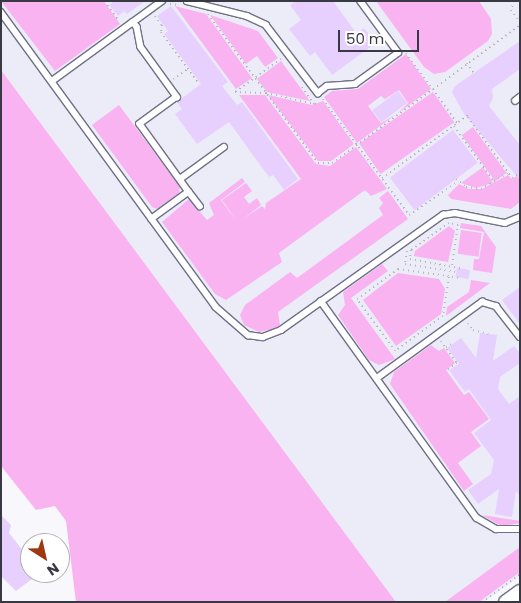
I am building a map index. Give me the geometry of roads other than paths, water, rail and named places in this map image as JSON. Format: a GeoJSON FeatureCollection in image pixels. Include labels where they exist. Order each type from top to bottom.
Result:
{"type":"FeatureCollection","features":[{"type":"Feature","properties":{"kind":"street"},"geometry":{"type":"LineString","coordinates":[[506,602],[520,593]]}},
{"type":"Feature","properties":{"kind":"street"},"geometry":{"type":"LineString","coordinates":[[515,602],[520,593]]}},
{"type":"Feature","properties":{"kind":"lane"},"geometry":{"type":"LineString","coordinates":[[187,1],[246,16],[266,25],[318,93],[327,86],[356,84],[398,53],[360,1]]}},
{"type":"Feature","properties":{"kind":"lane"},"geometry":{"type":"LineString","coordinates":[[52,81],[164,4]]}},
{"type":"Feature","properties":{"kind":"lane"},"geometry":{"type":"LineString","coordinates":[[1,12],[216,308],[248,335],[263,337],[275,333],[436,218],[448,214],[505,223],[520,217]]}},
{"type":"Feature","properties":{"kind":"lane"},"geometry":{"type":"LineString","coordinates":[[135,25],[141,46],[177,97],[140,124],[200,206]]}},
{"type":"Feature","properties":{"kind":"lane"},"geometry":{"type":"LineString","coordinates":[[180,179],[224,147]]}},
{"type":"Feature","properties":{"kind":"lane"},"geometry":{"type":"LineString","coordinates":[[152,219],[189,192]]}},
{"type":"Feature","properties":{"kind":"lane"},"geometry":{"type":"LineString","coordinates":[[321,301],[478,518],[496,530],[520,529]]}},
{"type":"Feature","properties":{"kind":"lane"},"geometry":{"type":"LineString","coordinates":[[377,378],[482,302],[491,303],[500,310],[520,337]]}}]}
